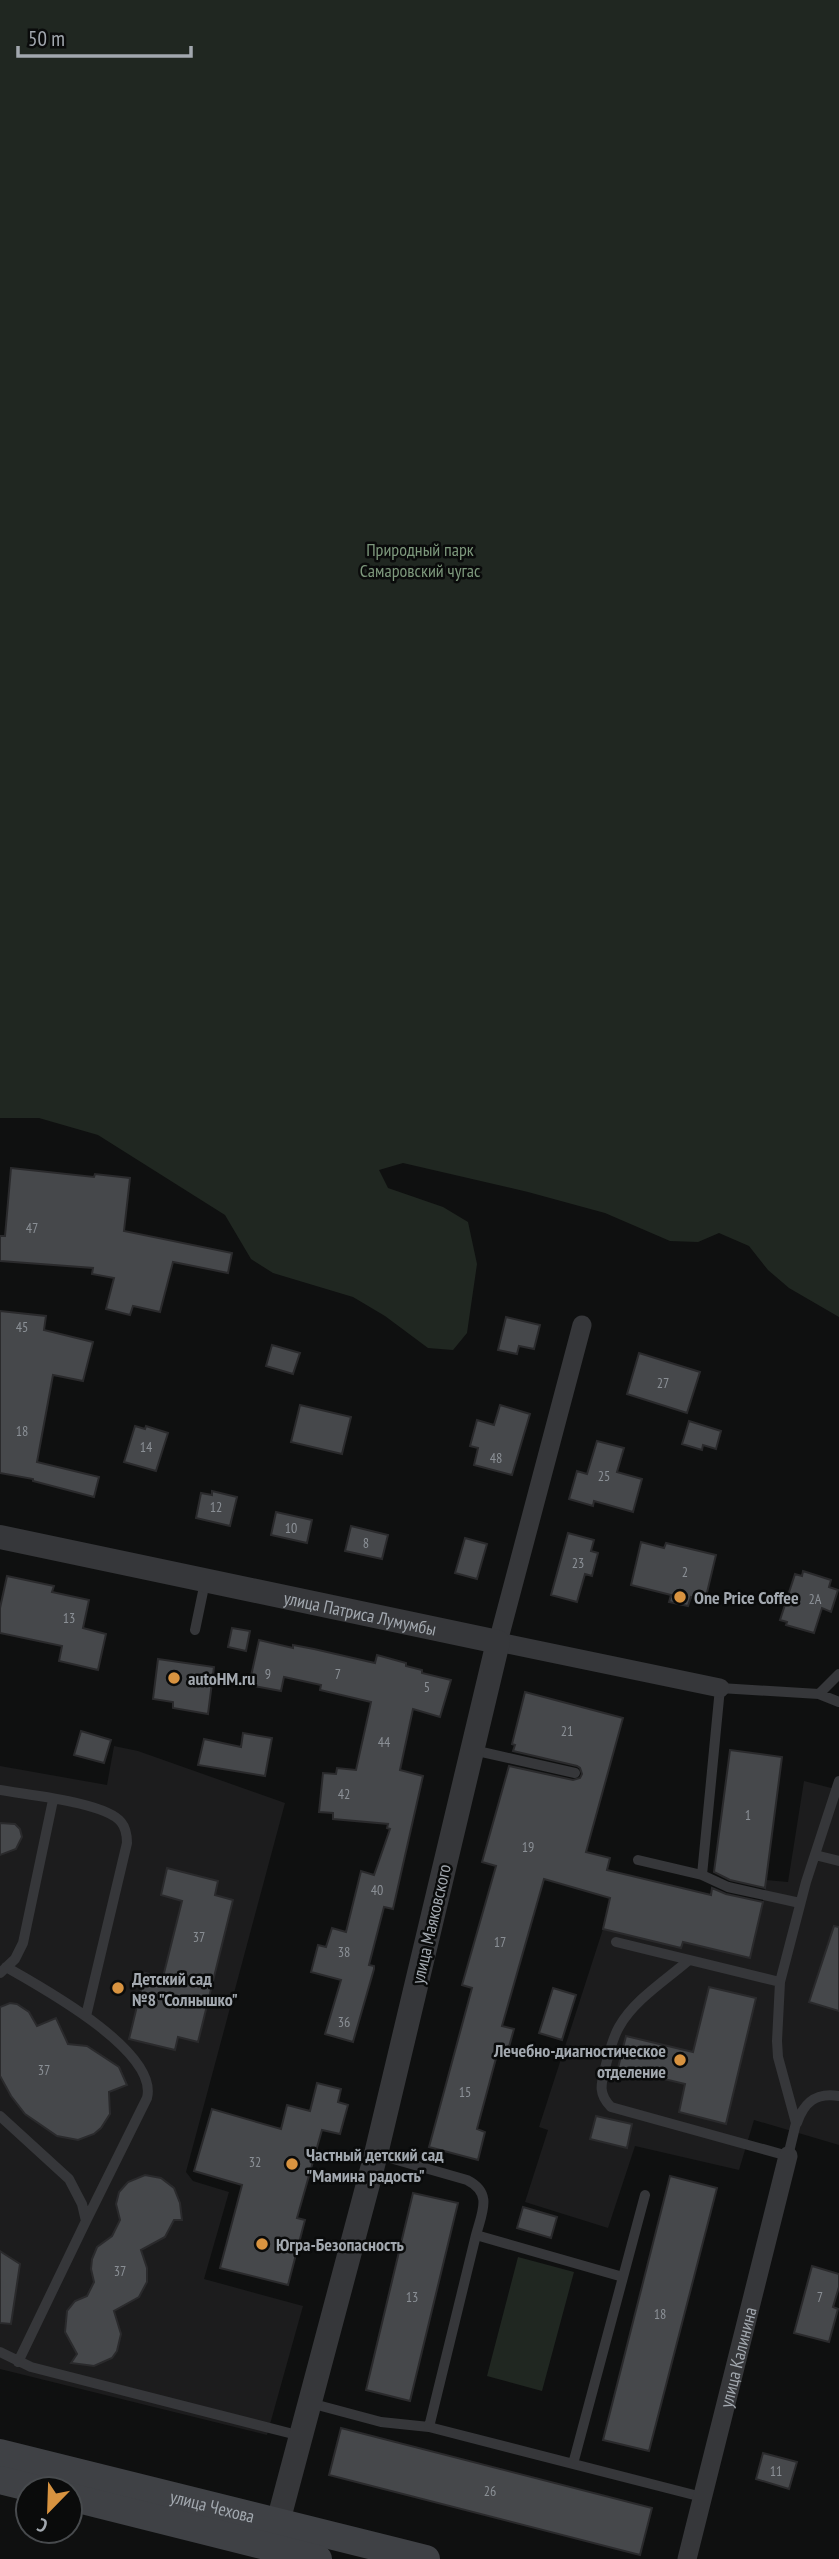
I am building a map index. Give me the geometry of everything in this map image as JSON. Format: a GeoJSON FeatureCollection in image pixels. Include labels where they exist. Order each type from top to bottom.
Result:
{"type":"FeatureCollection","features":[{"type":"Feature","properties":{"kind":"main road","name":"улица Чехова"},"geometry":{"type":"LineString","coordinates":[[0,2453],[318,2559]]}},
{"type":"Feature","properties":{"kind":"main road","name":"улица Чехова"},"geometry":{"type":"LineString","coordinates":[[84,2500],[273,2543],[426,2559]]}},
{"type":"Feature","properties":{"kind":"street","name":"улица Маяковского"},"geometry":{"type":"LineString","coordinates":[[273,2543],[376,2154],[498,1642],[582,1325]]}},
{"type":"Feature","properties":{"kind":"street","name":"улица Патриса Лумумбы"},"geometry":{"type":"LineString","coordinates":[[0,1537],[720,1688]]}},
{"type":"Feature","properties":{"kind":"street","name":"улица Калинина"},"geometry":{"type":"LineString","coordinates":[[687,2559],[788,2156]]}},
{"type":"Feature","properties":{"kind":"lane"},"geometry":{"type":"LineString","coordinates":[[195,1630],[205,1580]]}},
{"type":"Feature","properties":{"kind":"lane"},"geometry":{"type":"LineString","coordinates":[[819,1694],[839,1674]]}},
{"type":"Feature","properties":{"kind":"lane"},"geometry":{"type":"LineString","coordinates":[[702,1875],[720,1688],[819,1694],[839,1702]]}},
{"type":"Feature","properties":{"kind":"lane"},"geometry":{"type":"LineString","coordinates":[[472,1750],[575,1773]]}},
{"type":"Feature","properties":{"kind":"lane"},"geometry":{"type":"LineString","coordinates":[[796,2123],[776,2041],[780,1982],[800,1903],[839,1781]]}},
{"type":"Feature","properties":{"kind":"lane"},"geometry":{"type":"LineString","coordinates":[[0,1790],[108,1812],[122,1823],[126,1833],[127,1843],[86,2016]]}},
{"type":"Feature","properties":{"kind":"lane"},"geometry":{"type":"LineString","coordinates":[[18,2362],[149,2090],[142,2070],[113,2038],[60,1997],[3,1970],[19,1952],[23,1943],[53,1800]]}},
{"type":"Feature","properties":{"kind":"lane"},"geometry":{"type":"LineString","coordinates":[[816,1855],[839,1861]]}},
{"type":"Feature","properties":{"kind":"lane"},"geometry":{"type":"LineString","coordinates":[[638,1860],[702,1875],[729,1887],[800,1903]]}},
{"type":"Feature","properties":{"kind":"lane"},"geometry":{"type":"LineString","coordinates":[[616,1942],[780,1982]]}},
{"type":"Feature","properties":{"kind":"lane"},"geometry":{"type":"LineString","coordinates":[[689,1960],[638,2003],[619,2026],[601,2083],[603,2096],[611,2107],[788,2156],[796,2123],[808,2101],[818,2096],[839,2096]]}},
{"type":"Feature","properties":{"kind":"lane"},"geometry":{"type":"LineString","coordinates":[[0,2116],[69,2179],[82,2204],[86,2221]]}},
{"type":"Feature","properties":{"kind":"lane"},"geometry":{"type":"LineString","coordinates":[[376,2154],[476,2185],[482,2192],[484,2201],[429,2427]]}},
{"type":"Feature","properties":{"kind":"lane"},"geometry":{"type":"LineString","coordinates":[[573,2464],[645,2195]]}},
{"type":"Feature","properties":{"kind":"lane"},"geometry":{"type":"LineString","coordinates":[[476,2235],[623,2277]]}},
{"type":"Feature","properties":{"kind":"lane"},"geometry":{"type":"LineString","coordinates":[[0,2352],[31,2367],[301,2436]]}},
{"type":"Feature","properties":{"kind":"lane"},"geometry":{"type":"LineString","coordinates":[[310,2403],[381,2422],[429,2427],[702,2497]]}},
{"type":"Feature","properties":{"kind":"shaded area","name":"Детский сад №8 \"Солнышко\""},"geometry":{"type":"Polygon","coordinates":[[[114,1746],[138,1751],[285,1803],[186,2172],[193,2181],[229,2192],[204,2279],[303,2306],[267,2435],[0,2369],[0,1766],[107,1785],[114,1746]]]}},
{"type":"Feature","properties":{"kind":"shaded area"},"geometry":{"type":"Polygon","coordinates":[[[804,1781],[839,1790],[839,2145],[754,2120],[739,2170],[635,2146],[608,2228],[525,2202],[548,2130],[539,2127],[603,1929],[681,1948],[683,1942],[750,1958],[766,1880],[788,1882],[804,1781]]]}},
{"type":"Feature","properties":{"kind":"green space","name":"Природный парк Самаровский чугас"},"geometry":{"type":"Polygon","coordinates":[[[0,0],[839,0],[839,1317],[789,1288],[768,1270],[749,1246],[719,1233],[698,1242],[670,1241],[605,1213],[403,1163],[379,1170],[388,1188],[443,1207],[468,1222],[477,1264],[467,1333],[453,1350],[428,1348],[385,1316],[353,1297],[273,1273],[251,1259],[225,1215],[98,1135],[39,1118],[0,1118],[0,0]]]}},
{"type":"Feature","properties":{"kind":"green space"},"geometry":{"type":"Polygon","coordinates":[[[518,2257],[574,2272],[542,2391],[487,2376],[518,2257]]]}},
{"type":"Feature","properties":{"kind":"building"},"geometry":{"type":"Polygon","coordinates":[[[11,1168],[130,1178],[124,1231],[232,1253],[228,1273],[173,1262],[160,1312],[133,1306],[130,1315],[106,1309],[114,1278],[92,1274],[93,1268],[0,1261],[0,1236],[5,1236],[11,1168]]]}},
{"type":"Feature","properties":{"kind":"building"},"geometry":{"type":"Polygon","coordinates":[[[0,1311],[46,1316],[44,1330],[93,1342],[83,1381],[53,1375],[37,1462],[99,1477],[94,1497],[33,1479],[0,1473],[0,1311]]]}},
{"type":"Feature","properties":{"kind":"building"},"geometry":{"type":"Polygon","coordinates":[[[506,1317],[540,1325],[534,1349],[519,1346],[517,1354],[498,1350],[506,1317]]]}},
{"type":"Feature","properties":{"kind":"building"},"geometry":{"type":"Polygon","coordinates":[[[272,1345],[300,1353],[293,1374],[266,1366],[272,1345]]]}},
{"type":"Feature","properties":{"kind":"building"},"geometry":{"type":"Polygon","coordinates":[[[639,1353],[700,1372],[687,1413],[627,1394],[639,1353]]]}},
{"type":"Feature","properties":{"kind":"building"},"geometry":{"type":"Polygon","coordinates":[[[300,1405],[351,1417],[342,1454],[291,1442],[300,1405]]]}},
{"type":"Feature","properties":{"kind":"building"},"geometry":{"type":"Polygon","coordinates":[[[500,1405],[530,1414],[512,1475],[474,1465],[478,1448],[470,1446],[477,1420],[494,1425],[500,1405]]]}},
{"type":"Feature","properties":{"kind":"building"},"geometry":{"type":"Polygon","coordinates":[[[689,1421],[721,1431],[716,1449],[703,1445],[702,1450],[682,1444],[689,1421]]]}},
{"type":"Feature","properties":{"kind":"building"},"geometry":{"type":"Polygon","coordinates":[[[135,1426],[145,1429],[146,1426],[168,1433],[156,1471],[124,1462],[135,1426]]]}},
{"type":"Feature","properties":{"kind":"building"},"geometry":{"type":"Polygon","coordinates":[[[597,1441],[624,1448],[617,1472],[642,1479],[633,1512],[594,1501],[593,1506],[569,1499],[577,1471],[587,1474],[597,1441]]]}},
{"type":"Feature","properties":{"kind":"building"},"geometry":{"type":"Polygon","coordinates":[[[212,1491],[237,1497],[230,1526],[196,1518],[201,1493],[212,1495],[212,1491]]]}},
{"type":"Feature","properties":{"kind":"building"},"geometry":{"type":"Polygon","coordinates":[[[276,1512],[312,1520],[307,1543],[271,1535],[276,1512]]]}},
{"type":"Feature","properties":{"kind":"building"},"geometry":{"type":"Polygon","coordinates":[[[351,1526],[388,1535],[382,1559],[345,1551],[351,1526]]]}},
{"type":"Feature","properties":{"kind":"building"},"geometry":{"type":"Polygon","coordinates":[[[568,1533],[594,1540],[591,1551],[598,1553],[592,1576],[585,1574],[577,1602],[551,1595],[568,1533]]]}},
{"type":"Feature","properties":{"kind":"building"},"geometry":{"type":"Polygon","coordinates":[[[465,1538],[487,1544],[477,1579],[455,1573],[465,1538]]]}},
{"type":"Feature","properties":{"kind":"building"},"geometry":{"type":"Polygon","coordinates":[[[641,1542],[664,1548],[666,1543],[716,1555],[705,1601],[691,1597],[688,1606],[669,1602],[671,1595],[631,1585],[641,1542]]]}},
{"type":"Feature","properties":{"kind":"building"},"geometry":{"type":"Polygon","coordinates":[[[803,1571],[831,1580],[829,1587],[838,1590],[831,1612],[822,1608],[814,1633],[786,1625],[787,1622],[780,1620],[795,1574],[802,1576],[803,1571]]]}},
{"type":"Feature","properties":{"kind":"building"},"geometry":{"type":"Polygon","coordinates":[[[7,1576],[54,1586],[52,1592],[89,1600],[83,1628],[106,1634],[98,1670],[59,1661],[62,1646],[0,1633],[0,1608],[7,1576]]]}},
{"type":"Feature","properties":{"kind":"building"},"geometry":{"type":"Polygon","coordinates":[[[232,1628],[250,1631],[246,1651],[228,1647],[232,1628]]]}},
{"type":"Feature","properties":{"kind":"building"},"geometry":{"type":"Polygon","coordinates":[[[259,1640],[375,1663],[377,1655],[406,1663],[406,1666],[422,1670],[422,1673],[451,1680],[440,1717],[413,1709],[400,1770],[423,1776],[393,1909],[384,1907],[369,1965],[374,1966],[374,1969],[353,2042],[325,2034],[341,1980],[311,1972],[318,1945],[326,1947],[332,1928],[346,1932],[361,1871],[374,1875],[390,1829],[387,1828],[388,1824],[333,1819],[333,1813],[319,1812],[323,1773],[336,1774],[337,1768],[356,1770],[371,1702],[320,1690],[321,1685],[284,1677],[281,1691],[249,1685],[259,1640]]]}},
{"type":"Feature","properties":{"kind":"building"},"geometry":{"type":"Polygon","coordinates":[[[158,1659],[214,1667],[208,1714],[173,1708],[173,1702],[153,1699],[158,1659]]]}},
{"type":"Feature","properties":{"kind":"building"},"geometry":{"type":"Polygon","coordinates":[[[525,1692],[623,1718],[586,1852],[610,1858],[607,1870],[711,1895],[712,1888],[763,1902],[750,1958],[683,1942],[681,1948],[603,1929],[610,1898],[544,1879],[502,2026],[514,2029],[507,2054],[498,2051],[477,2129],[485,2132],[478,2160],[429,2147],[472,1988],[462,1985],[496,1866],[482,1862],[509,1766],[573,1780],[580,1778],[582,1774],[577,1766],[513,1751],[515,1745],[512,1744],[525,1692]]]}},
{"type":"Feature","properties":{"kind":"building"},"geometry":{"type":"Polygon","coordinates":[[[81,1731],[111,1740],[104,1763],[74,1755],[81,1731]]]}},
{"type":"Feature","properties":{"kind":"building"},"geometry":{"type":"Polygon","coordinates":[[[243,1733],[272,1738],[265,1776],[198,1765],[204,1739],[241,1747],[243,1733]]]}},
{"type":"Feature","properties":{"kind":"building"},"geometry":{"type":"Polygon","coordinates":[[[730,1750],[782,1757],[765,1888],[730,1880],[714,1872],[730,1750]]]}},
{"type":"Feature","properties":{"kind":"building"},"geometry":{"type":"Polygon","coordinates":[[[0,1823],[15,1824],[22,1837],[16,1849],[0,1855],[0,1823]]]}},
{"type":"Feature","properties":{"kind":"building"},"geometry":{"type":"Polygon","coordinates":[[[167,1868],[218,1881],[215,1895],[233,1900],[198,2042],[178,2037],[175,2050],[129,2039],[145,1973],[163,1977],[182,1901],[161,1895],[167,1868]]]}},
{"type":"Feature","properties":{"kind":"building"},"geometry":{"type":"Polygon","coordinates":[[[834,1926],[839,1927],[839,2011],[809,2002],[834,1926]]]}},
{"type":"Feature","properties":{"kind":"building","name":"Лечебно-диагностическое отделение"},"geometry":{"type":"Polygon","coordinates":[[[709,1987],[756,1998],[726,2124],[679,2112],[685,2084],[618,2068],[626,2036],[693,2052],[709,1987]]]}},
{"type":"Feature","properties":{"kind":"building"},"geometry":{"type":"Polygon","coordinates":[[[553,1988],[576,1995],[562,2040],[539,2033],[553,1988]]]}},
{"type":"Feature","properties":{"kind":"building"},"geometry":{"type":"Polygon","coordinates":[[[10,2003],[29,2012],[37,2026],[56,2018],[68,2044],[87,2046],[119,2067],[127,2085],[109,2092],[110,2114],[94,2134],[78,2140],[57,2136],[25,2114],[11,2096],[0,2076],[0,2007],[10,2003]]]}},
{"type":"Feature","properties":{"kind":"building"},"geometry":{"type":"Polygon","coordinates":[[[317,2083],[341,2089],[338,2102],[348,2105],[340,2134],[322,2130],[297,2218],[305,2220],[288,2285],[220,2268],[242,2185],[194,2171],[212,2109],[281,2129],[287,2105],[310,2111],[317,2083]]]}},
{"type":"Feature","properties":{"kind":"building"},"geometry":{"type":"Polygon","coordinates":[[[596,2116],[632,2124],[627,2148],[590,2139],[596,2116]]]}},
{"type":"Feature","properties":{"kind":"building"},"geometry":{"type":"Polygon","coordinates":[[[145,2175],[161,2178],[174,2188],[180,2203],[182,2220],[174,2220],[165,2237],[141,2250],[147,2268],[147,2282],[139,2297],[114,2311],[121,2334],[117,2351],[112,2358],[94,2366],[71,2363],[77,2354],[65,2332],[67,2311],[75,2301],[87,2296],[94,2282],[91,2269],[97,2247],[112,2236],[120,2220],[116,2204],[119,2192],[128,2182],[145,2175]]]}},
{"type":"Feature","properties":{"kind":"building"},"geometry":{"type":"Polygon","coordinates":[[[670,2176],[717,2188],[649,2451],[603,2440],[670,2176]]]}},
{"type":"Feature","properties":{"kind":"building"},"geometry":{"type":"Polygon","coordinates":[[[413,2193],[458,2203],[410,2401],[366,2390],[413,2193]]]}},
{"type":"Feature","properties":{"kind":"building"},"geometry":{"type":"Polygon","coordinates":[[[523,2207],[557,2217],[551,2238],[517,2228],[523,2207]]]}},
{"type":"Feature","properties":{"kind":"building"},"geometry":{"type":"Polygon","coordinates":[[[0,2251],[20,2264],[11,2324],[0,2323],[0,2251]]]}},
{"type":"Feature","properties":{"kind":"building"},"geometry":{"type":"Polygon","coordinates":[[[812,2266],[839,2274],[839,2287],[833,2307],[838,2309],[829,2342],[794,2333],[812,2266]]]}},
{"type":"Feature","properties":{"kind":"building"},"geometry":{"type":"Polygon","coordinates":[[[341,2428],[652,2508],[640,2555],[329,2475],[341,2428]]]}},
{"type":"Feature","properties":{"kind":"building"},"geometry":{"type":"Polygon","coordinates":[[[763,2453],[797,2462],[789,2489],[756,2479],[763,2453]]]}},
{"type":"Feature","properties":{"kind":"place","name":"One Price Coffee"},"geometry":{"type":"Point","coordinates":[680,1597]}},
{"type":"Feature","properties":{"kind":"place","name":"autoHM.ru"},"geometry":{"type":"Point","coordinates":[174,1678]}},
{"type":"Feature","properties":{"kind":"place","name":"Детский сад №8 \"Солнышко\""},"geometry":{"type":"Point","coordinates":[118,1988]}},
{"type":"Feature","properties":{"kind":"place","name":"Лечебно-диагностическое отделение"},"geometry":{"type":"Point","coordinates":[680,2060]}},
{"type":"Feature","properties":{"kind":"place","name":"Частный детский сад \"Мамина радость\""},"geometry":{"type":"Point","coordinates":[292,2164]}},
{"type":"Feature","properties":{"kind":"place","name":"Югра-Безопасность"},"geometry":{"type":"Point","coordinates":[262,2244]}}]}
